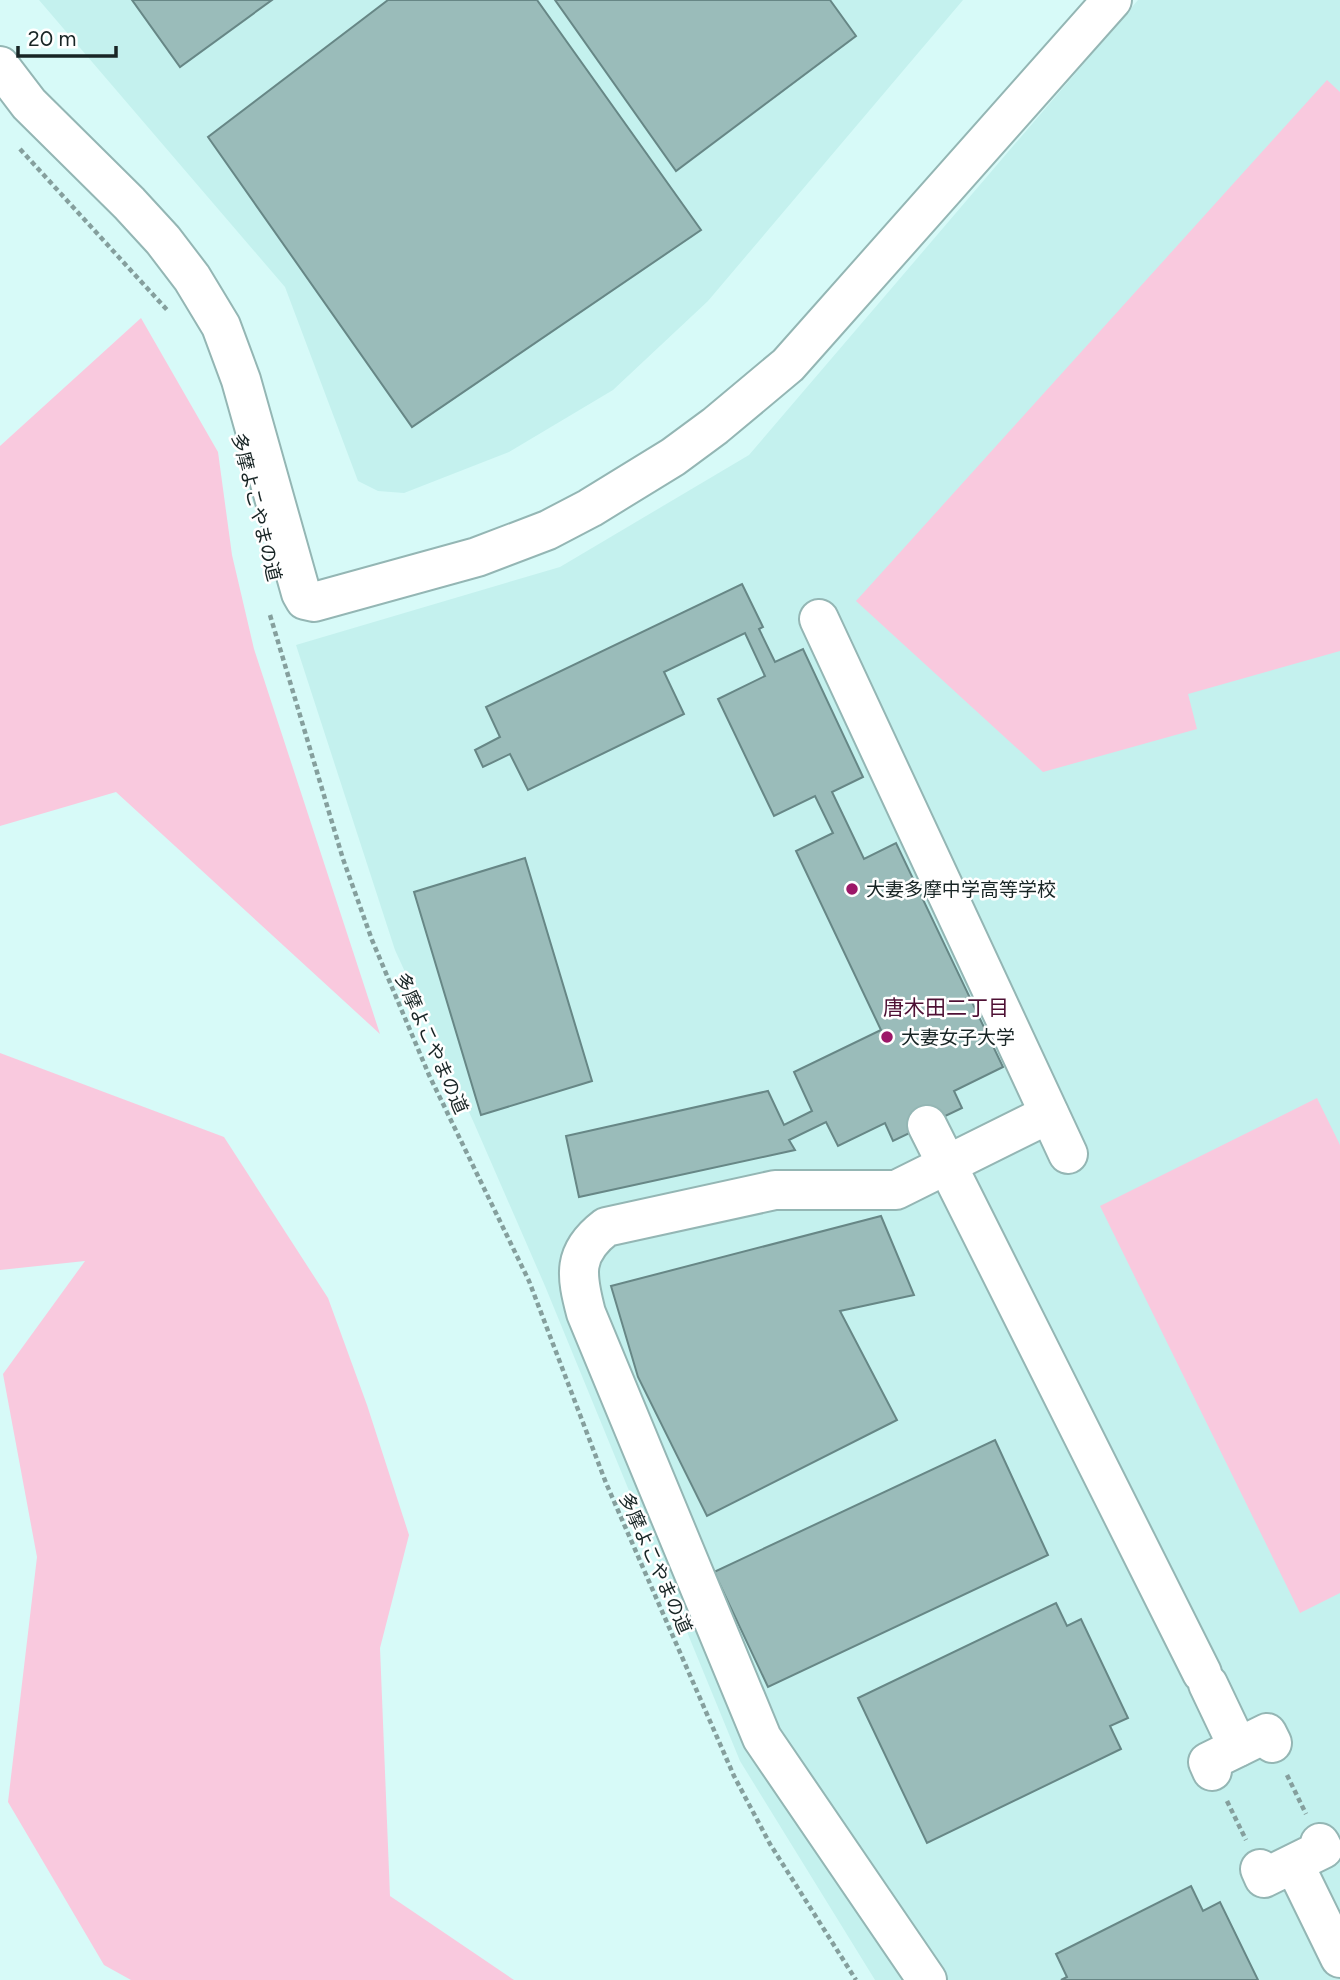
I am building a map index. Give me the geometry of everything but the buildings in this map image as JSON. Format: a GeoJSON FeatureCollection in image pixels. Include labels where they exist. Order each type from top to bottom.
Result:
{"type":"FeatureCollection","features":[{"type":"Feature","properties":{"kind":"street"},"geometry":{"type":"LineString","coordinates":[[0,65],[29,104],[130,203],[192,278],[220,326],[241,380],[300,593],[305,600],[314,602],[477,557],[548,530],[590,508],[673,457],[715,426],[788,365],[1112,0]]}},
{"type":"Feature","properties":{"kind":"street"},"geometry":{"type":"LineString","coordinates":[[819,619],[1068,1154]]}},
{"type":"Feature","properties":{"kind":"street"},"geometry":{"type":"LineString","coordinates":[[927,1980],[762,1738],[586,1313],[578,1282],[580,1256],[592,1237],[606,1227],[775,1190],[896,1190],[1049,1114]]}},
{"type":"Feature","properties":{"kind":"street"},"geometry":{"type":"LineString","coordinates":[[927,1125],[1241,1754]]}},
{"type":"Feature","properties":{"kind":"street"},"geometry":{"type":"LineString","coordinates":[[1291,1859],[1340,1958]]}},
{"type":"Feature","properties":{"kind":"path"},"geometry":{"type":"LineString","coordinates":[[18,147],[172,316]]}},
{"type":"Feature","properties":{"kind":"path","name":"多摩よこやまの道"},"geometry":{"type":"LineString","coordinates":[[270,613],[343,859],[372,940],[429,1075],[529,1282],[606,1483],[734,1776],[770,1844],[856,1980]]}},
{"type":"Feature","properties":{"kind":"path"},"geometry":{"type":"LineString","coordinates":[[1241,1754],[1291,1859]]}},
{"type":"Feature","properties":{"kind":"path"},"geometry":{"type":"LineString","coordinates":[[1241,1754],[1291,1859]]}},
{"type":"Feature","properties":{"kind":"shaded area"},"geometry":{"type":"Polygon","coordinates":[[[39,0],[963,0],[708,301],[613,390],[509,452],[404,493],[378,491],[358,481],[285,287],[39,0]]]}},
{"type":"Feature","properties":{"kind":"shaded area","name":"大妻女子大学"},"geometry":{"type":"Polygon","coordinates":[[[1138,0],[1340,0],[1340,1980],[875,1980],[740,1761],[545,1286],[395,950],[296,645],[560,567],[749,455],[1138,0]]]}},
{"type":"Feature","properties":{"kind":"shaded area"},"geometry":{"type":"Polygon","coordinates":[[[1327,80],[1340,92],[1340,651],[1188,694],[1197,729],[1043,772],[856,601],[1327,80]]]}},
{"type":"Feature","properties":{"kind":"shaded area"},"geometry":{"type":"Polygon","coordinates":[[[141,318],[218,452],[232,555],[254,649],[380,1034],[116,792],[0,826],[0,446],[141,318]]]}},
{"type":"Feature","properties":{"kind":"shaded area"},"geometry":{"type":"Polygon","coordinates":[[[0,1053],[224,1137],[328,1298],[367,1405],[409,1535],[380,1648],[390,1896],[514,1980],[131,1980],[104,1965],[8,1802],[37,1557],[3,1374],[85,1261],[0,1270],[0,1053]]]}},
{"type":"Feature","properties":{"kind":"shaded area"},"geometry":{"type":"Polygon","coordinates":[[[1317,1098],[1340,1145],[1340,1593],[1300,1613],[1100,1206],[1317,1098]]]}},
{"type":"Feature","properties":{"kind":"place","name":"大妻多摩中学高等学校"},"geometry":{"type":"Point","coordinates":[852,889]}},
{"type":"Feature","properties":{"kind":"place","name":"大妻女子大学"},"geometry":{"type":"Point","coordinates":[887,1037]}},
{"type":"Feature","properties":{"kind":"district","name":"唐木田二丁目"},"geometry":{"type":"Point","coordinates":[946,1008]}}]}
